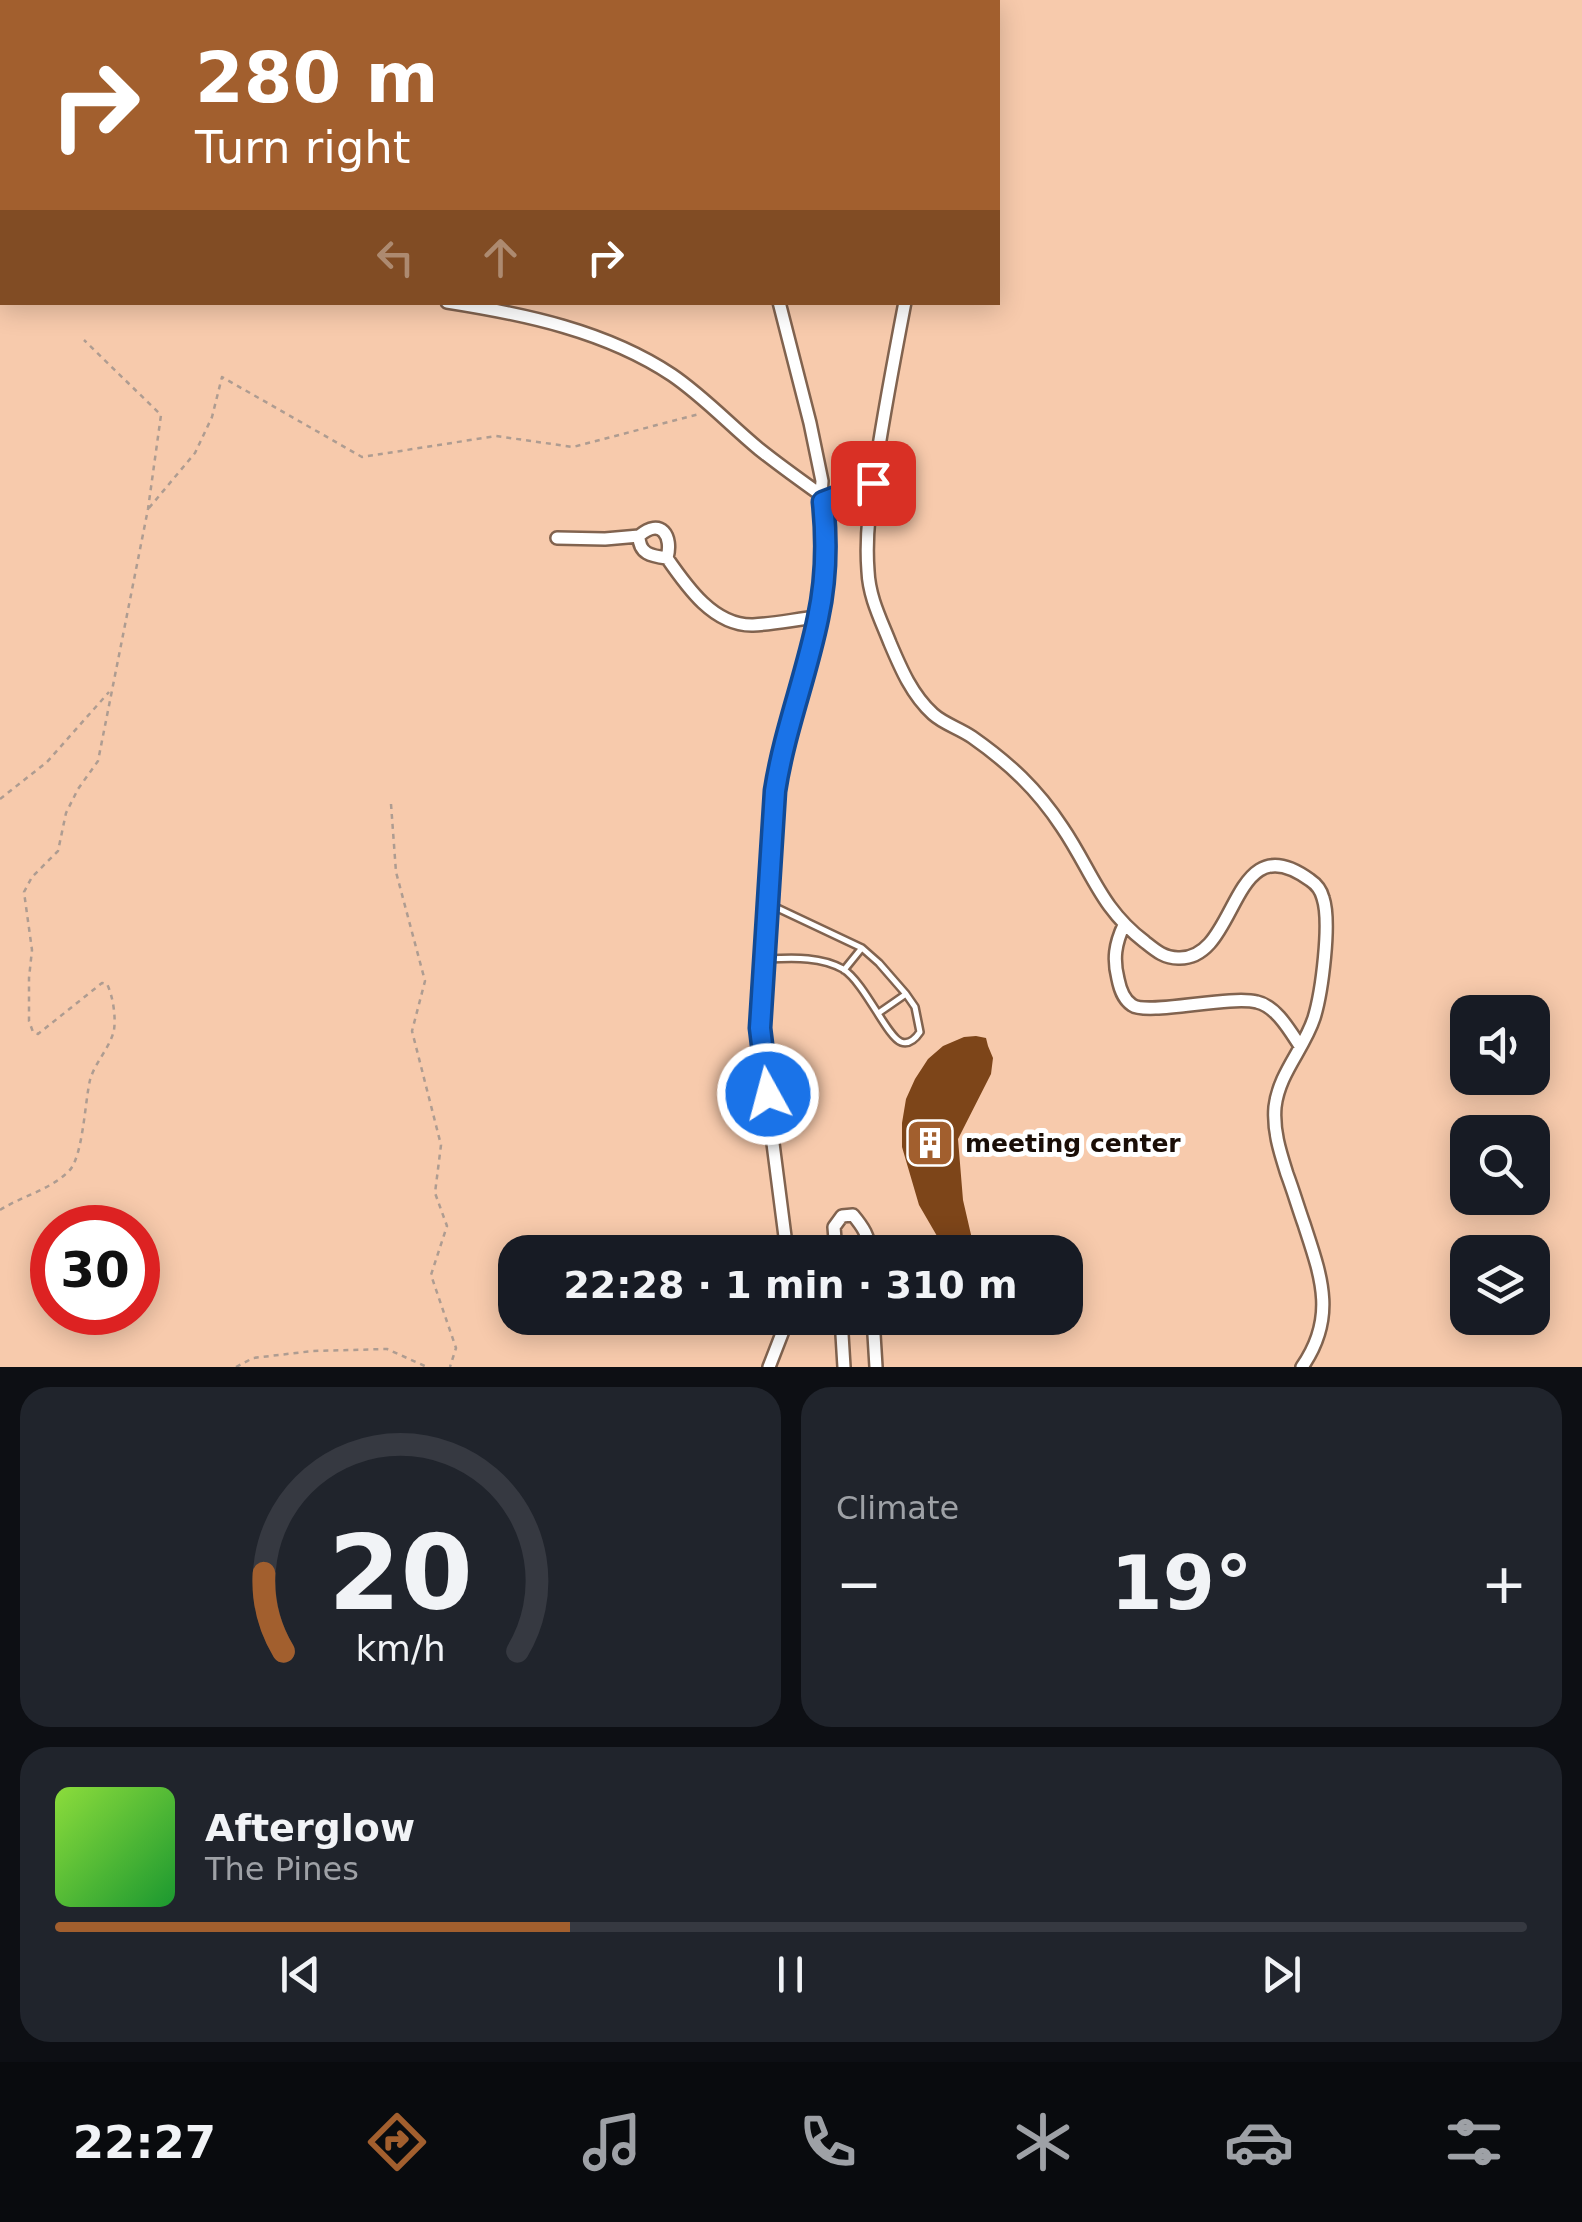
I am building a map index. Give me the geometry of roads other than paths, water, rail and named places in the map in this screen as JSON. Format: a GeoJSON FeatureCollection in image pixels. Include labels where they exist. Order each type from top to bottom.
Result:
{"type":"FeatureCollection","features":[{"type":"Feature","properties":{"kind":"street"},"geometry":{"type":"LineString","coordinates":[[461,305],[561,326],[638,356],[672,375],[822,499]]}},
{"type":"Feature","properties":{"kind":"street"},"geometry":{"type":"LineString","coordinates":[[780,305],[822,482],[824,568],[818,618],[780,758],[764,959],[760,1028],[785,1235]]}},
{"type":"Feature","properties":{"kind":"street"},"geometry":{"type":"LineString","coordinates":[[904,305],[873,483],[867,548],[874,602],[916,694],[934,715],[966,733],[1027,780],[1074,844],[1110,909],[1124,926],[1161,955],[1184,958],[1208,946],[1246,881],[1262,868],[1290,869],[1310,880],[1322,896],[1326,923],[1314,1017],[1281,1082],[1274,1123],[1323,1289],[1321,1330],[1302,1367]]}},
{"type":"Feature","properties":{"kind":"street"},"geometry":{"type":"LineString","coordinates":[[822,499],[873,483]]}},
{"type":"Feature","properties":{"kind":"street"},"geometry":{"type":"LineString","coordinates":[[557,538],[639,536],[656,527],[668,538],[667,558]]}},
{"type":"Feature","properties":{"kind":"street"},"geometry":{"type":"LineString","coordinates":[[639,536],[643,552],[667,558],[688,588],[738,624],[818,618]]}},
{"type":"Feature","properties":{"kind":"street"},"geometry":{"type":"LineString","coordinates":[[1124,926],[1116,943],[1115,967],[1128,1004],[1141,1010],[1183,1004],[1256,1002],[1271,1010],[1300,1046]]}},
{"type":"Feature","properties":{"kind":"street"},"geometry":{"type":"LineString","coordinates":[[835,1235],[834,1226],[842,1216],[852,1214],[866,1235]]}},
{"type":"Feature","properties":{"kind":"street"},"geometry":{"type":"LineString","coordinates":[[769,1367],[781,1335]]}},
{"type":"Feature","properties":{"kind":"street"},"geometry":{"type":"LineString","coordinates":[[842,1335],[844,1367]]}},
{"type":"Feature","properties":{"kind":"street"},"geometry":{"type":"LineString","coordinates":[[874,1335],[876,1367]]}},
{"type":"Feature","properties":{"kind":"lane"},"geometry":{"type":"LineString","coordinates":[[764,959],[814,959],[844,970],[879,1012],[890,1033],[901,1042],[909,1042],[920,1032],[919,1020],[906,994],[862,948],[770,905]]}},
{"type":"Feature","properties":{"kind":"lane"},"geometry":{"type":"LineString","coordinates":[[844,970],[862,948]]}},
{"type":"Feature","properties":{"kind":"lane"},"geometry":{"type":"LineString","coordinates":[[879,1012],[906,994]]}},
{"type":"Feature","properties":{"kind":"place","name":"meeting center"},"geometry":{"type":"Point","coordinates":[930,1143]}}]}
